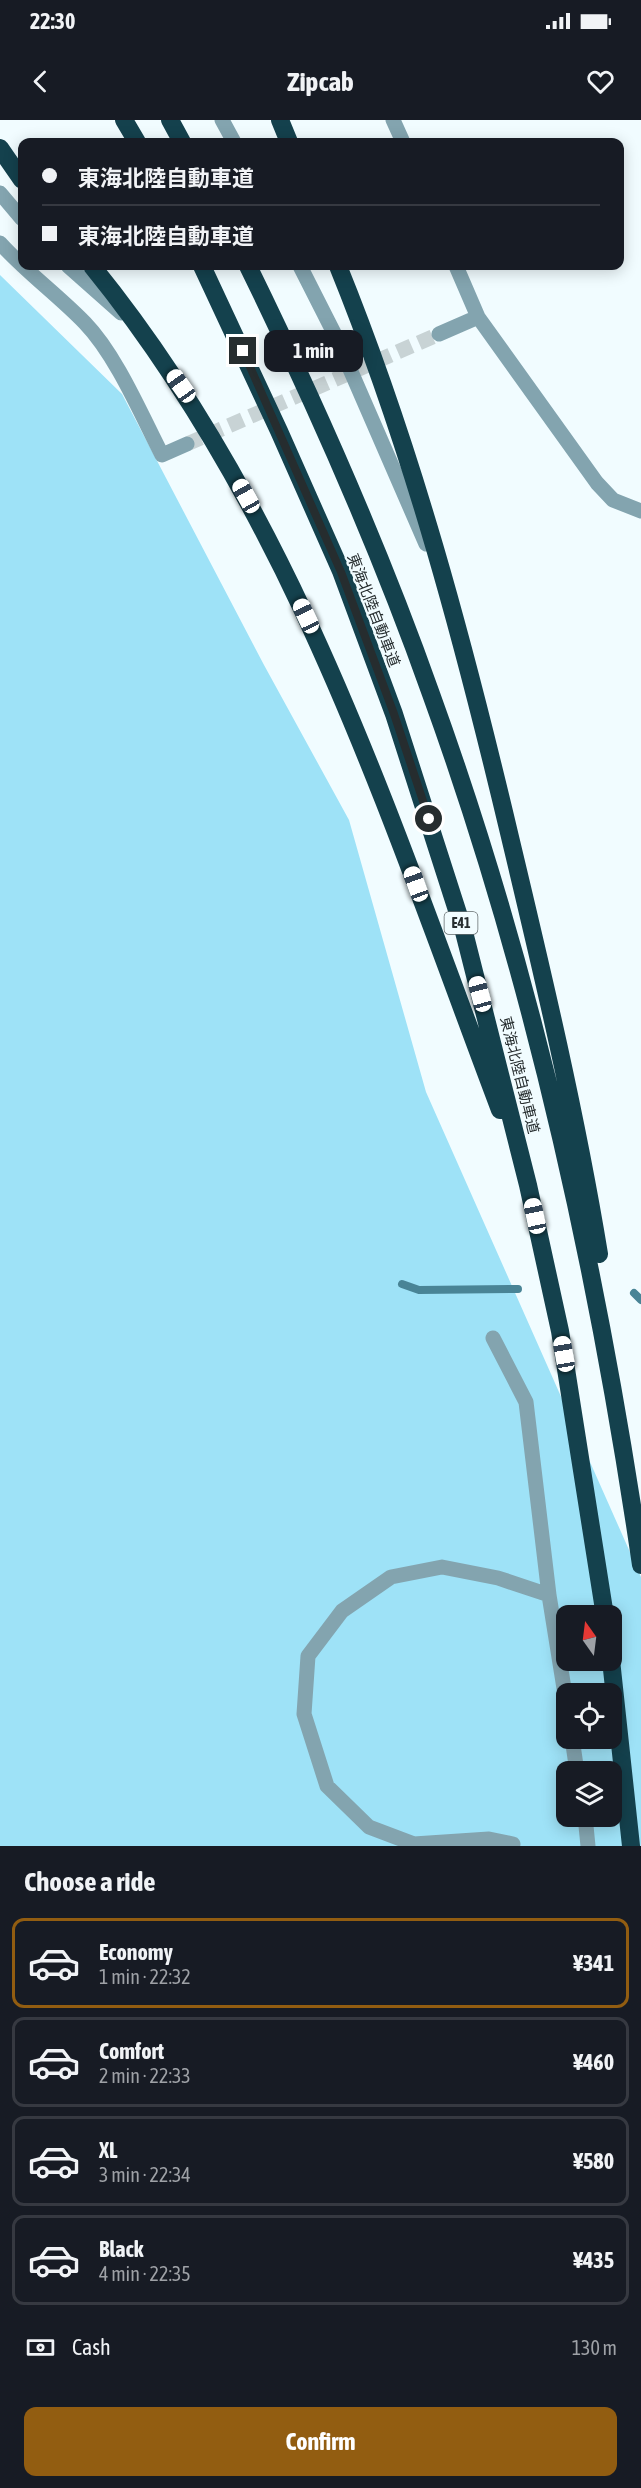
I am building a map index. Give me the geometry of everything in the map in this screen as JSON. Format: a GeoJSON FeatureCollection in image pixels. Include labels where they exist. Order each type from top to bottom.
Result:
{"type":"FeatureCollection","features":[{"type":"Feature","properties":{"kind":"highway"},"geometry":{"type":"LineString","coordinates":[[124,120],[135,138]]}},
{"type":"Feature","properties":{"kind":"highway"},"geometry":{"type":"LineString","coordinates":[[170,120],[180,138]]}},
{"type":"Feature","properties":{"kind":"highway"},"geometry":{"type":"LineString","coordinates":[[280,120],[287,138]]}},
{"type":"Feature","properties":{"kind":"highway"},"geometry":{"type":"LineString","coordinates":[[0,148],[18,174]]}},
{"type":"Feature","properties":{"kind":"highway"},"geometry":{"type":"LineString","coordinates":[[95,270],[147,338],[215,440],[275,550],[306,616],[400,840],[528,1185]]}},
{"type":"Feature","properties":{"kind":"highway","name":"東海北陸自動車道"},"geometry":{"type":"LineString","coordinates":[[204,270],[279,431],[341,572],[394,714],[464,932],[528,1185],[560,1332],[603,1605]]}},
{"type":"Feature","properties":{"kind":"highway","name":"東海北陸自動車道"},"geometry":{"type":"LineString","coordinates":[[250,270],[304,380],[365,521],[431,694],[470,810],[543,1062],[588,1259],[623,1441],[641,1565]]}},
{"type":"Feature","properties":{"kind":"highway"},"geometry":{"type":"LineString","coordinates":[[340,270],[362,325],[409,459],[470,670],[546,984],[596,1237],[609,1319],[623,1441]]}},
{"type":"Feature","properties":{"kind":"highway"},"geometry":{"type":"LineString","coordinates":[[612,1671],[631,1846]]}},
{"type":"Feature","properties":{"kind":"street"},"geometry":{"type":"LineString","coordinates":[[222,120],[232,138]]}},
{"type":"Feature","properties":{"kind":"street"},"geometry":{"type":"LineString","coordinates":[[393,120],[401,138]]}},
{"type":"Feature","properties":{"kind":"street"},"geometry":{"type":"LineString","coordinates":[[0,193],[18,214]]}},
{"type":"Feature","properties":{"kind":"street"},"geometry":{"type":"LineString","coordinates":[[0,243],[18,263]]}},
{"type":"Feature","properties":{"kind":"street"},"geometry":{"type":"LineString","coordinates":[[26,270],[86,324],[119,370],[162,454],[187,444]]}},
{"type":"Feature","properties":{"kind":"street"},"geometry":{"type":"LineString","coordinates":[[72,270],[147,338]]}},
{"type":"Feature","properties":{"kind":"street"},"geometry":{"type":"LineString","coordinates":[[302,270],[336,337],[393,465],[451,605]]}},
{"type":"Feature","properties":{"kind":"street"},"geometry":{"type":"LineString","coordinates":[[458,270],[478,317],[597,483],[613,500],[641,511]]}},
{"type":"Feature","properties":{"kind":"street"},"geometry":{"type":"LineString","coordinates":[[439,334],[478,317]]}},
{"type":"Feature","properties":{"kind":"street"},"geometry":{"type":"LineString","coordinates":[[493,1338],[526,1402],[549,1595],[563,1683]]}},
{"type":"Feature","properties":{"kind":"street"},"geometry":{"type":"LineString","coordinates":[[513,1844],[489,1839],[414,1844],[369,1827],[327,1786],[304,1714],[308,1656],[342,1611],[391,1577],[442,1568],[498,1578],[549,1595]]}},
{"type":"Feature","properties":{"kind":"street"},"geometry":{"type":"LineString","coordinates":[[586,1827],[588,1846]]}},
{"type":"Feature","properties":{"kind":"shaded area"},"geometry":{"type":"Polygon","coordinates":[[[0,275],[122,394],[264,665],[349,820],[426,1092],[641,1577],[641,1846],[0,1846],[0,275]]]}},
{"type":"Feature","properties":{"kind":"waterway"},"geometry":{"type":"LineString","coordinates":[[402,1284],[419,1290],[518,1289]]}},
{"type":"Feature","properties":{"kind":"waterway"},"geometry":{"type":"LineString","coordinates":[[634,1293],[641,1300]]}},
{"type":"Feature","properties":{"kind":"tunnel"},"geometry":{"type":"LineString","coordinates":[[187,444],[439,334]]}},
{"type":"Feature","properties":{"kind":"route"},"geometry":{"type":"LineString","coordinates":[[243,351],[341,572],[394,714],[429,819]]}}]}
